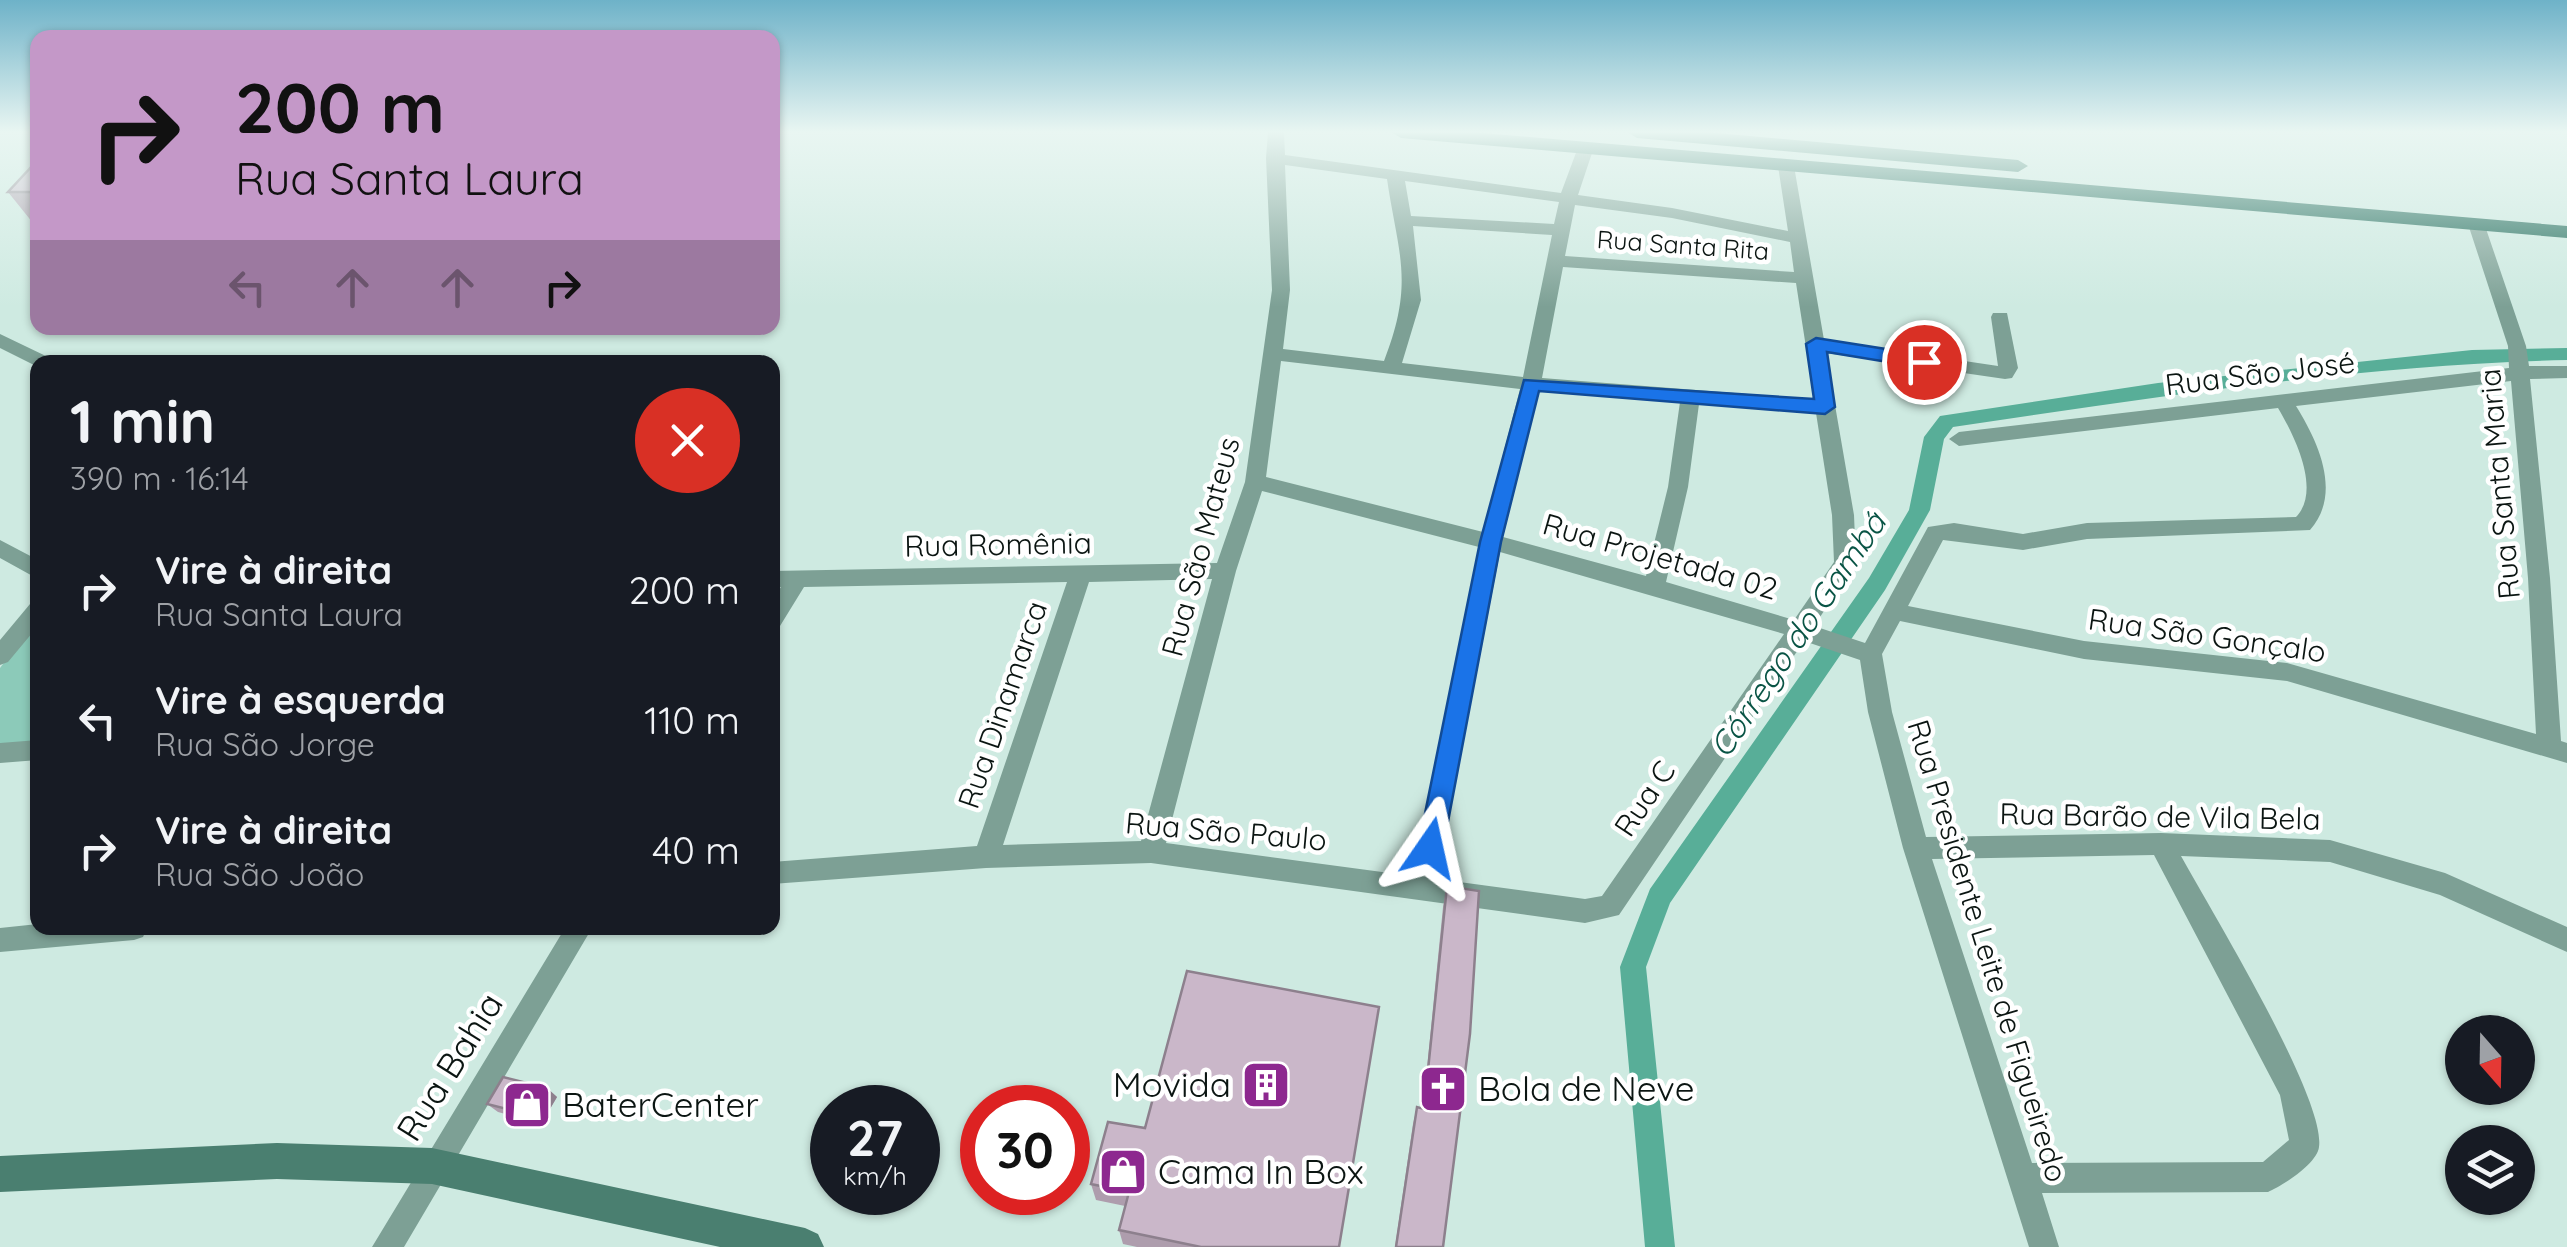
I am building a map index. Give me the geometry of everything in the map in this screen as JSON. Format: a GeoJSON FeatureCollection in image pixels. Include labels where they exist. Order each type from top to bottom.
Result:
{"type":"FeatureCollection","features":[{"type":"Feature","properties":{"kind":"main road"},"geometry":{"type":"LineString","coordinates":[[2074,190],[2567,232]]}},
{"type":"Feature","properties":{"kind":"main road"},"geometry":{"type":"LineString","coordinates":[[2289,190],[2567,215]]}},
{"type":"Feature","properties":{"kind":"main road"},"geometry":{"type":"LineString","coordinates":[[18,1172],[276,1161],[432,1166],[806,1247]]}},
{"type":"Feature","properties":{"kind":"street","name":"Rua São Mateus"},"geometry":{"type":"LineString","coordinates":[[1151,852],[1224,570],[1255,482],[1281,290],[1276,190]]}},
{"type":"Feature","properties":{"kind":"street"},"geometry":{"type":"LineString","coordinates":[[1391,368],[1412,303],[1411,264],[1397,190]]}},
{"type":"Feature","properties":{"kind":"street"},"geometry":{"type":"LineString","coordinates":[[1514,190],[1672,212],[1798,238]]}},
{"type":"Feature","properties":{"kind":"street"},"geometry":{"type":"LineString","coordinates":[[1423,886],[1490,542],[1531,384],[1558,261],[1560,230],[1572,190]]}},
{"type":"Feature","properties":{"kind":"street","name":"Rua C"},"geometry":{"type":"LineString","coordinates":[[1610,907],[1809,631],[1845,563],[1843,514],[1790,190]]}},
{"type":"Feature","properties":{"kind":"street"},"geometry":{"type":"LineString","coordinates":[[1400,220],[1560,230]]}},
{"type":"Feature","properties":{"kind":"street","name":"Rua Santa Maria"},"geometry":{"type":"LineString","coordinates":[[2477,224],[2518,346],[2558,750]]}},
{"type":"Feature","properties":{"kind":"street","name":"Rua Santa Rita"},"geometry":{"type":"LineString","coordinates":[[1558,261],[1804,278]]}},
{"type":"Feature","properties":{"kind":"street"},"geometry":{"type":"LineString","coordinates":[[1816,344],[2005,373],[2008,368],[2000,317]]}},
{"type":"Feature","properties":{"kind":"street"},"geometry":{"type":"LineString","coordinates":[[1,341],[30,356]]}},
{"type":"Feature","properties":{"kind":"street"},"geometry":{"type":"LineString","coordinates":[[1274,354],[1531,384],[1825,407]]}},
{"type":"Feature","properties":{"kind":"street","name":"Rua São José"},"geometry":{"type":"LineString","coordinates":[[1959,439],[2521,372],[2567,372]]}},
{"type":"Feature","properties":{"kind":"street"},"geometry":{"type":"LineString","coordinates":[[1654,586],[1678,487],[1690,398]]}},
{"type":"Feature","properties":{"kind":"street"},"geometry":{"type":"LineString","coordinates":[[1867,652],[1930,539],[1944,532],[2023,542],[2087,532],[2302,524],[2310,520],[2316,486],[2303,436],[2284,402]]}},
{"type":"Feature","properties":{"kind":"street","name":"Rua Projetada 02"},"geometry":{"type":"LineString","coordinates":[[1255,482],[1654,586],[1867,652]]}},
{"type":"Feature","properties":{"kind":"street"},"geometry":{"type":"LineString","coordinates":[[0,548],[30,567]]}},
{"type":"Feature","properties":{"kind":"street","name":"Rua Romênia"},"geometry":{"type":"LineString","coordinates":[[780,580],[1224,570]]}},
{"type":"Feature","properties":{"kind":"street","name":"Rua Dinamarca"},"geometry":{"type":"LineString","coordinates":[[986,857],[1081,574]]}},
{"type":"Feature","properties":{"kind":"street"},"geometry":{"type":"LineString","coordinates":[[780,606],[796,579]]}},
{"type":"Feature","properties":{"kind":"street","name":"Rua São Gonçalo"},"geometry":{"type":"LineString","coordinates":[[1892,611],[2084,650],[2287,672],[2558,750]]}},
{"type":"Feature","properties":{"kind":"street"},"geometry":{"type":"LineString","coordinates":[[0,656],[30,620]]}},
{"type":"Feature","properties":{"kind":"street","name":"Rua Presidente Leite de Figueiredo"},"geometry":{"type":"LineString","coordinates":[[1867,652],[1916,848],[2044,1247]]}},
{"type":"Feature","properties":{"kind":"street"},"geometry":{"type":"LineString","coordinates":[[0,753],[30,751]]}},
{"type":"Feature","properties":{"kind":"street"},"geometry":{"type":"LineString","coordinates":[[2023,1178],[2268,1177],[2305,1146],[2294,1092],[2161,844]]}},
{"type":"Feature","properties":{"kind":"street","name":"Rua Barão de Vila Bela"},"geometry":{"type":"LineString","coordinates":[[1916,848],[2161,844],[2330,851],[2445,885],[2567,940]]}},
{"type":"Feature","properties":{"kind":"street","name":"Rua São Paulo"},"geometry":{"type":"LineString","coordinates":[[780,873],[986,857],[1151,852],[1584,910],[1610,907]]}},
{"type":"Feature","properties":{"kind":"street"},"geometry":{"type":"LineString","coordinates":[[0,940],[56,935]]}},
{"type":"Feature","properties":{"kind":"street","name":"Rua Bahia"},"geometry":{"type":"LineString","coordinates":[[387,1247],[432,1166],[575,935]]}},
{"type":"Feature","properties":{"kind":"street"},"geometry":{"type":"LineString","coordinates":[[0,1194],[18,1172]]}},
{"type":"Feature","properties":{"kind":"green space"},"geometry":{"type":"Polygon","coordinates":[[[30,628],[30,745],[0,747],[0,668],[30,628]]]}},
{"type":"Feature","properties":{"kind":"building","name":"Bola de Neve"},"geometry":{"type":"Polygon","coordinates":[[[1447,886],[1479,891],[1470,1034],[1443,1247],[1396,1247],[1417,1107],[1424,1109],[1447,886]]]}},
{"type":"Feature","properties":{"kind":"building","name":"Movida"},"geometry":{"type":"Polygon","coordinates":[[[1187,971],[1379,1007],[1339,1247],[1201,1247],[1119,1230],[1129,1192],[1091,1184],[1108,1122],[1145,1128],[1187,971]]]}},
{"type":"Feature","properties":{"kind":"building"},"geometry":{"type":"Polygon","coordinates":[[[503,1077],[547,1088],[531,1115],[487,1104],[503,1077]]]}},
{"type":"Feature","properties":{"kind":"waterway","name":"Córrego do Gambá"},"geometry":{"type":"LineString","coordinates":[[1660,1247],[1633,967],[1659,897],[1877,584],[1919,510],[1934,437],[1947,421],[2158,390],[2472,356],[2567,354]]}},
{"type":"Feature","properties":{"kind":"place","name":"Movida"},"geometry":{"type":"Point","coordinates":[1266,1085]}},
{"type":"Feature","properties":{"kind":"place","name":"Bola de Neve"},"geometry":{"type":"Point","coordinates":[1443,1089]}},
{"type":"Feature","properties":{"kind":"place","name":"BaterCenter"},"geometry":{"type":"Point","coordinates":[527,1105]}},
{"type":"Feature","properties":{"kind":"place","name":"Cama In Box"},"geometry":{"type":"Point","coordinates":[1123,1172]}},
{"type":"Feature","properties":{"kind":"route"},"geometry":{"type":"LineString","coordinates":[[1430,848],[1490,542],[1531,384],[1825,407],[1816,344],[1924,362]]}}]}
